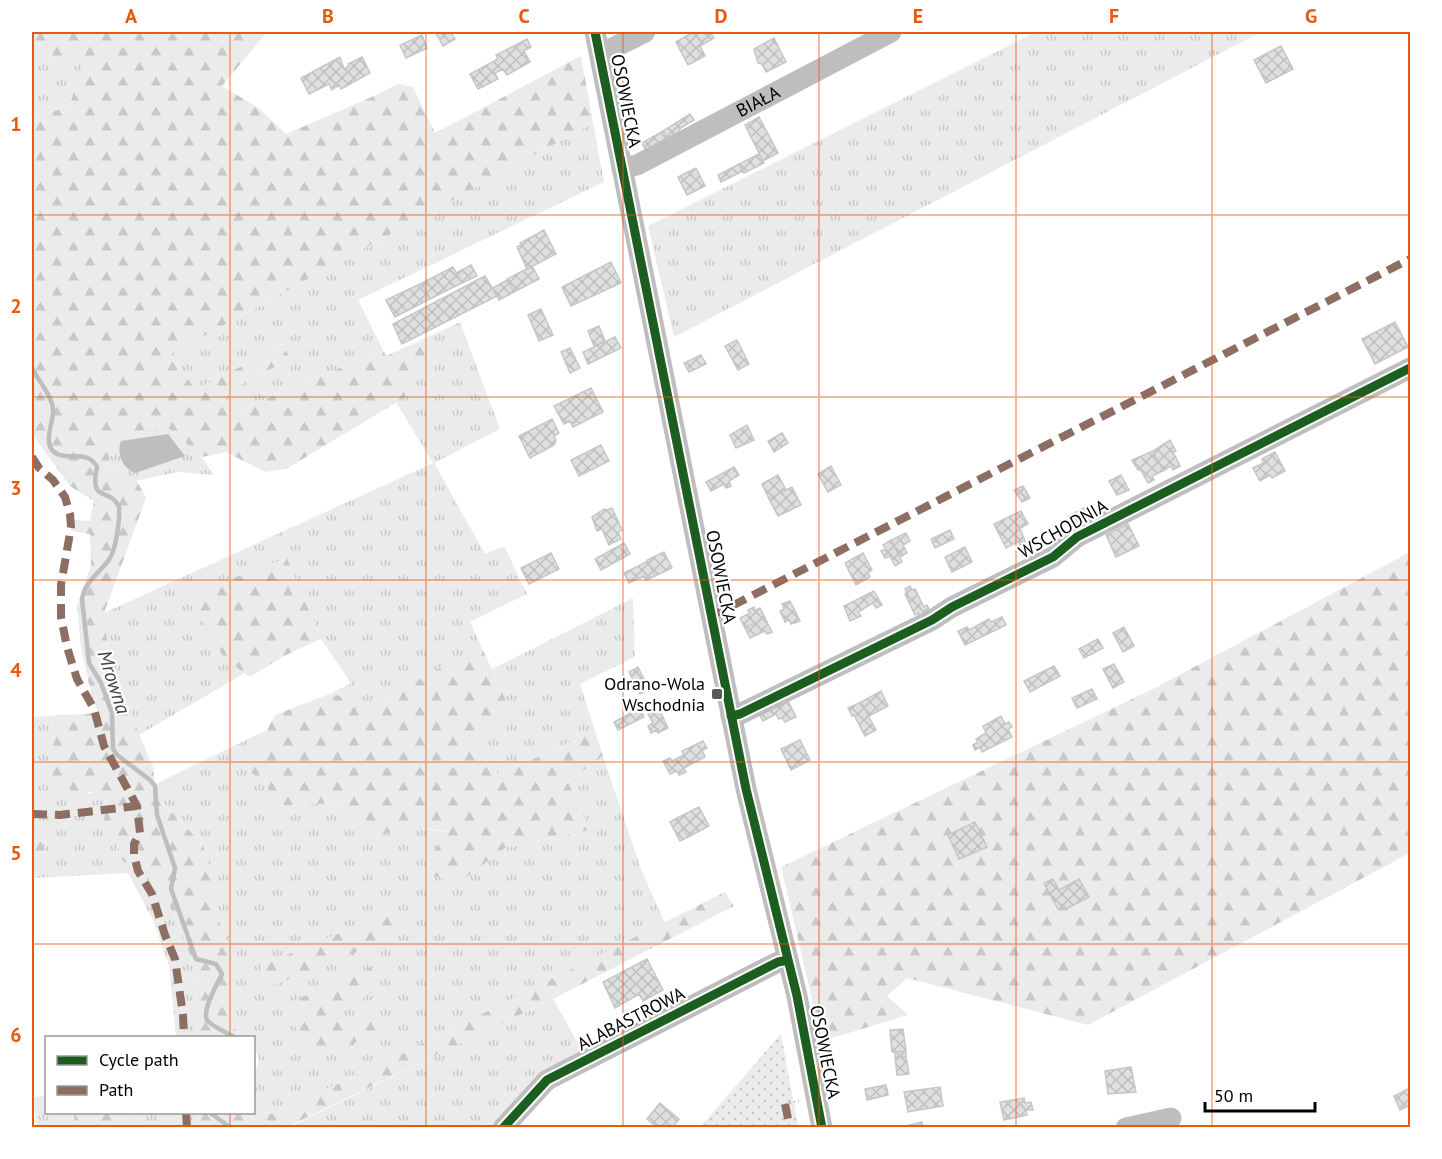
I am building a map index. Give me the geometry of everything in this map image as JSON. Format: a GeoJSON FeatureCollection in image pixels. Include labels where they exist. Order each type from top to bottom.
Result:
{"type":"FeatureCollection","features":[{"type":"Feature","properties":{"kind":"street"},"geometry":{"type":"LineString","coordinates":[[597,41],[613,48],[645,32]]}},
{"type":"Feature","properties":{"kind":"street","name":"BIAŁA"},"geometry":{"type":"LineString","coordinates":[[622,168],[637,165],[891,32]]}},
{"type":"Feature","properties":{"kind":"street","name":"OSOWIECKA"},"geometry":{"type":"LineString","coordinates":[[597,41],[731,716],[805,1034],[822,1128]]}},
{"type":"Feature","properties":{"kind":"street","name":"WSCHODNIA"},"geometry":{"type":"LineString","coordinates":[[731,716],[740,714],[932,620],[952,607],[1053,556],[1077,537],[1410,368]]}},
{"type":"Feature","properties":{"kind":"street","name":"ALABASTROWA"},"geometry":{"type":"LineString","coordinates":[[503,1128],[547,1080],[788,960]]}},
{"type":"Feature","properties":{"kind":"street"},"geometry":{"type":"LineString","coordinates":[[1126,1128],[1171,1118]]}},
{"type":"Feature","properties":{"kind":"path"},"geometry":{"type":"LineString","coordinates":[[786,1104],[800,1101]]}},
{"type":"Feature","properties":{"kind":"green space"},"geometry":{"type":"Polygon","coordinates":[[[32,32],[267,32],[222,86],[260,109],[286,134],[398,84],[413,87],[435,133],[581,56],[593,123],[169,355],[196,390],[283,344],[290,359],[223,394],[230,414],[383,350],[386,356],[430,336],[435,363],[419,373],[404,398],[286,469],[265,472],[226,452],[202,457],[168,428],[103,434],[111,466],[123,484],[137,481],[146,498],[104,613],[110,666],[153,767],[156,795],[203,845],[214,883],[219,921],[233,961],[233,1028],[245,1036],[198,1036],[193,963],[178,923],[159,885],[123,861],[117,844],[102,829],[107,803],[99,791],[77,794],[51,778],[49,756],[55,740],[49,716],[99,713],[92,698],[81,647],[77,605],[91,566],[90,534],[71,531],[71,520],[90,521],[94,501],[70,486],[32,434],[32,117],[69,107],[84,61],[32,59],[32,32]]]}},
{"type":"Feature","properties":{"kind":"green space"},"geometry":{"type":"Polygon","coordinates":[[[1036,32],[1261,32],[674,337],[648,226],[1036,32]]]}},
{"type":"Feature","properties":{"kind":"green space"},"geometry":{"type":"Polygon","coordinates":[[[32,59],[85,60],[69,107],[32,117],[32,59]]]}},
{"type":"Feature","properties":{"kind":"green space"},"geometry":{"type":"Polygon","coordinates":[[[593,123],[604,182],[358,300],[383,350],[230,414],[222,394],[290,359],[282,344],[196,390],[169,355],[593,123]]]}},
{"type":"Feature","properties":{"kind":"green space"},"geometry":{"type":"Polygon","coordinates":[[[460,322],[500,429],[434,463],[485,554],[504,546],[527,594],[470,622],[482,648],[424,676],[377,712],[332,693],[351,683],[321,639],[287,559],[224,658],[245,673],[139,735],[110,666],[104,613],[433,463],[396,402],[404,398],[419,373],[434,363],[430,336],[460,322]]]}},
{"type":"Feature","properties":{"kind":"green space"},"geometry":{"type":"Polygon","coordinates":[[[168,428],[202,457],[214,475],[177,472],[123,484],[111,466],[103,433],[168,428]]]}},
{"type":"Feature","properties":{"kind":"green space"},"geometry":{"type":"Polygon","coordinates":[[[1410,552],[1410,853],[1088,1025],[907,978],[887,996],[908,1015],[822,1041],[781,867],[1153,689],[1410,552]]]}},
{"type":"Feature","properties":{"kind":"green space"},"geometry":{"type":"Polygon","coordinates":[[[287,558],[321,639],[284,656],[250,677],[224,658],[201,617],[198,591],[287,558]]]}},
{"type":"Feature","properties":{"kind":"green space"},"geometry":{"type":"Polygon","coordinates":[[[633,598],[635,657],[580,684],[595,731],[498,775],[476,736],[512,714],[492,669],[633,598]]]}},
{"type":"Feature","properties":{"kind":"green space"},"geometry":{"type":"Polygon","coordinates":[[[482,648],[512,714],[476,736],[498,775],[595,731],[603,756],[568,782],[590,830],[506,847],[456,885],[422,870],[446,831],[413,827],[373,837],[340,803],[273,806],[267,785],[247,769],[275,715],[332,693],[377,712],[424,676],[482,648]]]}},
{"type":"Feature","properties":{"kind":"green space"},"geometry":{"type":"Polygon","coordinates":[[[49,716],[55,740],[49,756],[88,794],[99,791],[107,803],[102,829],[117,844],[123,861],[159,885],[178,923],[193,963],[198,1036],[176,1036],[169,966],[154,922],[128,873],[32,878],[32,717],[49,716]]]}},
{"type":"Feature","properties":{"kind":"green space"},"geometry":{"type":"Polygon","coordinates":[[[267,730],[247,769],[267,785],[273,806],[340,803],[373,837],[413,827],[447,832],[456,884],[506,847],[589,830],[568,782],[603,756],[642,872],[665,923],[410,1050],[274,1114],[266,1113],[255,1106],[255,1073],[259,1059],[255,1050],[255,1036],[245,1036],[233,1028],[233,961],[219,921],[214,883],[203,845],[156,795],[155,784],[267,730]]]}},
{"type":"Feature","properties":{"kind":"green space"},"geometry":{"type":"Polygon","coordinates":[[[32,806],[45,852],[35,878],[32,878],[32,806]]]}},
{"type":"Feature","properties":{"kind":"green space"},"geometry":{"type":"Polygon","coordinates":[[[725,892],[734,906],[553,999],[287,1127],[203,1127],[198,1114],[255,1114],[255,1106],[266,1113],[274,1114],[410,1050],[725,892]]]}},
{"type":"Feature","properties":{"kind":"green space"},"geometry":{"type":"Polygon","coordinates":[[[397,909],[400,935],[259,991],[261,966],[397,909]]]}},
{"type":"Feature","properties":{"kind":"green space"},"geometry":{"type":"Polygon","coordinates":[[[371,967],[381,986],[339,1013],[340,1028],[375,1009],[385,1025],[344,1049],[304,1046],[294,1024],[298,999],[371,967]]]}},
{"type":"Feature","properties":{"kind":"green space"},"geometry":{"type":"Polygon","coordinates":[[[553,999],[585,1056],[531,1082],[490,1127],[287,1128],[553,999]]]}},
{"type":"Feature","properties":{"kind":"green space"},"geometry":{"type":"Polygon","coordinates":[[[781,1034],[798,1127],[700,1127],[781,1034]]]}},
{"type":"Feature","properties":{"kind":"green space"},"geometry":{"type":"Polygon","coordinates":[[[45,1096],[45,1114],[73,1114],[77,1127],[37,1127],[33,1097],[45,1096]]]}},
{"type":"Feature","properties":{"kind":"green space"},"geometry":{"type":"Polygon","coordinates":[[[73,1114],[128,1114],[134,1127],[77,1127],[73,1114]]]}},
{"type":"Feature","properties":{"kind":"green space"},"geometry":{"type":"Polygon","coordinates":[[[128,1114],[198,1114],[203,1127],[134,1127],[128,1114]]]}},
{"type":"Feature","properties":{"kind":"shaded area"},"geometry":{"type":"Polygon","coordinates":[[[168,434],[185,456],[135,473],[127,468],[119,451],[121,441],[168,434]]]}},
{"type":"Feature","properties":{"kind":"building"},"geometry":{"type":"Polygon","coordinates":[[[451,32],[455,39],[443,46],[436,33],[451,32]]]}},
{"type":"Feature","properties":{"kind":"building"},"geometry":{"type":"Polygon","coordinates":[[[693,32],[710,32],[714,38],[700,46],[705,56],[688,65],[676,42],[693,32]]]}},
{"type":"Feature","properties":{"kind":"building"},"geometry":{"type":"Polygon","coordinates":[[[422,35],[427,48],[406,58],[400,45],[422,35]]]}},
{"type":"Feature","properties":{"kind":"building"},"geometry":{"type":"Polygon","coordinates":[[[774,38],[786,62],[766,72],[762,64],[758,63],[754,49],[774,38]]]}},
{"type":"Feature","properties":{"kind":"building"},"geometry":{"type":"Polygon","coordinates":[[[527,39],[531,47],[524,51],[530,62],[507,75],[503,69],[495,73],[498,79],[478,89],[470,74],[498,59],[496,55],[527,39]]]}},
{"type":"Feature","properties":{"kind":"building"},"geometry":{"type":"Polygon","coordinates":[[[1281,46],[1293,69],[1266,83],[1254,60],[1281,46]]]}},
{"type":"Feature","properties":{"kind":"building"},"geometry":{"type":"Polygon","coordinates":[[[340,57],[344,69],[349,66],[348,64],[362,57],[370,73],[341,89],[339,85],[332,90],[329,84],[309,94],[301,78],[340,57]]]}},
{"type":"Feature","properties":{"kind":"building"},"geometry":{"type":"Polygon","coordinates":[[[690,114],[694,120],[679,129],[681,133],[669,140],[663,131],[690,114]]]}},
{"type":"Feature","properties":{"kind":"building"},"geometry":{"type":"Polygon","coordinates":[[[759,117],[778,153],[763,161],[745,125],[759,117]]]}},
{"type":"Feature","properties":{"kind":"building"},"geometry":{"type":"Polygon","coordinates":[[[663,131],[669,140],[647,152],[642,143],[663,131]]]}},
{"type":"Feature","properties":{"kind":"building"},"geometry":{"type":"Polygon","coordinates":[[[759,154],[764,163],[744,173],[739,164],[759,154]]]}},
{"type":"Feature","properties":{"kind":"building"},"geometry":{"type":"Polygon","coordinates":[[[739,164],[743,171],[721,182],[718,175],[739,164]]]}},
{"type":"Feature","properties":{"kind":"building"},"geometry":{"type":"Polygon","coordinates":[[[696,168],[705,186],[687,195],[678,177],[696,168]]]}},
{"type":"Feature","properties":{"kind":"building"},"geometry":{"type":"Polygon","coordinates":[[[544,230],[556,254],[527,269],[517,247],[544,230]]]}},
{"type":"Feature","properties":{"kind":"building"},"geometry":{"type":"Polygon","coordinates":[[[611,262],[621,283],[571,306],[562,287],[611,262]]]}},
{"type":"Feature","properties":{"kind":"building"},"geometry":{"type":"Polygon","coordinates":[[[471,265],[477,276],[462,283],[456,273],[471,265]]]}},
{"type":"Feature","properties":{"kind":"building"},"geometry":{"type":"Polygon","coordinates":[[[532,266],[539,279],[514,292],[507,279],[532,266]]]}},
{"type":"Feature","properties":{"kind":"building"},"geometry":{"type":"Polygon","coordinates":[[[453,267],[462,283],[430,299],[422,283],[453,267]]]}},
{"type":"Feature","properties":{"kind":"building"},"geometry":{"type":"Polygon","coordinates":[[[485,276],[497,296],[402,344],[393,324],[485,276]]]}},
{"type":"Feature","properties":{"kind":"building"},"geometry":{"type":"Polygon","coordinates":[[[507,280],[514,292],[499,300],[493,288],[507,280]]]}},
{"type":"Feature","properties":{"kind":"building"},"geometry":{"type":"Polygon","coordinates":[[[422,283],[430,299],[395,317],[386,300],[422,283]]]}},
{"type":"Feature","properties":{"kind":"building"},"geometry":{"type":"Polygon","coordinates":[[[541,309],[553,335],[539,341],[528,315],[541,309]]]}},
{"type":"Feature","properties":{"kind":"building"},"geometry":{"type":"Polygon","coordinates":[[[1395,322],[1408,347],[1375,364],[1362,339],[1395,322]]]}},
{"type":"Feature","properties":{"kind":"building"},"geometry":{"type":"Polygon","coordinates":[[[599,326],[605,341],[594,346],[588,331],[599,326]]]}},
{"type":"Feature","properties":{"kind":"building"},"geometry":{"type":"Polygon","coordinates":[[[615,337],[621,348],[588,364],[583,352],[615,337]]]}},
{"type":"Feature","properties":{"kind":"building"},"geometry":{"type":"Polygon","coordinates":[[[737,340],[749,364],[738,370],[725,346],[737,340]]]}},
{"type":"Feature","properties":{"kind":"building"},"geometry":{"type":"Polygon","coordinates":[[[570,348],[580,368],[570,373],[561,352],[570,348]]]}},
{"type":"Feature","properties":{"kind":"building"},"geometry":{"type":"Polygon","coordinates":[[[701,355],[706,364],[689,372],[684,363],[701,355]]]}},
{"type":"Feature","properties":{"kind":"building"},"geometry":{"type":"Polygon","coordinates":[[[591,388],[603,412],[573,427],[570,421],[564,424],[554,406],[591,388]]]}},
{"type":"Feature","properties":{"kind":"building"},"geometry":{"type":"Polygon","coordinates":[[[552,419],[559,433],[554,436],[556,440],[554,445],[530,458],[519,436],[552,419]]]}},
{"type":"Feature","properties":{"kind":"building"},"geometry":{"type":"Polygon","coordinates":[[[747,425],[754,440],[736,448],[730,435],[747,425]]]}},
{"type":"Feature","properties":{"kind":"building"},"geometry":{"type":"Polygon","coordinates":[[[782,433],[788,443],[774,452],[768,441],[782,433]]]}},
{"type":"Feature","properties":{"kind":"building"},"geometry":{"type":"Polygon","coordinates":[[[1170,440],[1180,466],[1173,470],[1171,466],[1163,471],[1153,451],[1170,440]]]}},
{"type":"Feature","properties":{"kind":"building"},"geometry":{"type":"Polygon","coordinates":[[[601,445],[609,461],[579,476],[571,460],[601,445]]]}},
{"type":"Feature","properties":{"kind":"building"},"geometry":{"type":"Polygon","coordinates":[[[1153,451],[1163,471],[1152,476],[1154,480],[1148,483],[1132,460],[1153,451]]]}},
{"type":"Feature","properties":{"kind":"building"},"geometry":{"type":"Polygon","coordinates":[[[1275,452],[1285,471],[1272,478],[1270,475],[1260,481],[1253,468],[1263,463],[1262,459],[1275,452]]]}},
{"type":"Feature","properties":{"kind":"building"},"geometry":{"type":"Polygon","coordinates":[[[831,466],[841,485],[828,492],[818,474],[831,466]]]}},
{"type":"Feature","properties":{"kind":"building"},"geometry":{"type":"Polygon","coordinates":[[[734,467],[739,475],[729,481],[731,486],[726,488],[724,484],[711,491],[706,482],[734,467]]]}},
{"type":"Feature","properties":{"kind":"building"},"geometry":{"type":"Polygon","coordinates":[[[778,475],[786,490],[769,499],[762,484],[778,475]]]}},
{"type":"Feature","properties":{"kind":"building"},"geometry":{"type":"Polygon","coordinates":[[[1121,475],[1129,490],[1117,495],[1109,481],[1121,475]]]}},
{"type":"Feature","properties":{"kind":"building"},"geometry":{"type":"Polygon","coordinates":[[[1023,486],[1030,498],[1022,502],[1014,490],[1023,486]]]}},
{"type":"Feature","properties":{"kind":"building"},"geometry":{"type":"Polygon","coordinates":[[[792,487],[801,505],[778,516],[769,499],[792,487]]]}},
{"type":"Feature","properties":{"kind":"building"},"geometry":{"type":"Polygon","coordinates":[[[1086,507],[1092,519],[1074,528],[1068,516],[1086,507]]]}},
{"type":"Feature","properties":{"kind":"building"},"geometry":{"type":"Polygon","coordinates":[[[612,508],[622,530],[618,532],[621,539],[609,545],[602,529],[597,531],[592,517],[604,509],[612,508]]]}},
{"type":"Feature","properties":{"kind":"building"},"geometry":{"type":"Polygon","coordinates":[[[1021,511],[1028,524],[1020,528],[1026,544],[1020,545],[1019,541],[1006,548],[994,524],[1021,511]]]}},
{"type":"Feature","properties":{"kind":"building"},"geometry":{"type":"Polygon","coordinates":[[[1128,524],[1139,546],[1116,557],[1106,535],[1128,524]]]}},
{"type":"Feature","properties":{"kind":"building"},"geometry":{"type":"Polygon","coordinates":[[[950,530],[954,539],[935,548],[931,539],[950,530]]]}},
{"type":"Feature","properties":{"kind":"building"},"geometry":{"type":"Polygon","coordinates":[[[906,533],[910,541],[903,545],[907,553],[900,557],[891,540],[906,533]]]}},
{"type":"Feature","properties":{"kind":"building"},"geometry":{"type":"Polygon","coordinates":[[[891,540],[902,562],[895,566],[890,556],[885,558],[881,551],[886,549],[883,545],[891,540]]]}},
{"type":"Feature","properties":{"kind":"building"},"geometry":{"type":"Polygon","coordinates":[[[624,543],[630,554],[601,570],[595,559],[624,543]]]}},
{"type":"Feature","properties":{"kind":"building"},"geometry":{"type":"Polygon","coordinates":[[[965,547],[972,562],[952,572],[945,557],[965,547]]]}},
{"type":"Feature","properties":{"kind":"building"},"geometry":{"type":"Polygon","coordinates":[[[664,552],[672,568],[655,576],[647,560],[664,552]]]}},
{"type":"Feature","properties":{"kind":"building"},"geometry":{"type":"Polygon","coordinates":[[[551,553],[559,569],[529,584],[521,568],[551,553]]]}},
{"type":"Feature","properties":{"kind":"building"},"geometry":{"type":"Polygon","coordinates":[[[863,553],[872,570],[868,572],[870,577],[856,585],[845,563],[863,553]]]}},
{"type":"Feature","properties":{"kind":"building"},"geometry":{"type":"Polygon","coordinates":[[[648,561],[655,576],[646,580],[644,576],[629,583],[624,573],[648,561]]]}},
{"type":"Feature","properties":{"kind":"building"},"geometry":{"type":"Polygon","coordinates":[[[910,586],[912,590],[915,589],[924,607],[927,605],[931,613],[921,619],[918,613],[915,615],[905,594],[907,593],[905,589],[910,586]]]}},
{"type":"Feature","properties":{"kind":"building"},"geometry":{"type":"Polygon","coordinates":[[[874,591],[882,605],[876,608],[873,603],[858,612],[861,616],[850,621],[844,606],[874,591]]]}},
{"type":"Feature","properties":{"kind":"building"},"geometry":{"type":"Polygon","coordinates":[[[790,601],[800,621],[791,624],[789,620],[785,622],[780,611],[784,609],[782,604],[790,601]]]}},
{"type":"Feature","properties":{"kind":"building"},"geometry":{"type":"Polygon","coordinates":[[[754,607],[755,611],[760,608],[765,618],[745,628],[740,618],[750,613],[748,610],[754,607]]]}},
{"type":"Feature","properties":{"kind":"building"},"geometry":{"type":"Polygon","coordinates":[[[1002,617],[1006,625],[965,645],[958,631],[967,627],[969,630],[989,619],[991,622],[1002,617]]]}},
{"type":"Feature","properties":{"kind":"building"},"geometry":{"type":"Polygon","coordinates":[[[765,618],[772,632],[767,634],[765,631],[750,638],[745,628],[765,618]]]}},
{"type":"Feature","properties":{"kind":"building"},"geometry":{"type":"Polygon","coordinates":[[[1124,627],[1134,646],[1123,652],[1113,633],[1124,627]]]}},
{"type":"Feature","properties":{"kind":"building"},"geometry":{"type":"Polygon","coordinates":[[[1098,639],[1103,648],[1084,658],[1079,649],[1098,639]]]}},
{"type":"Feature","properties":{"kind":"building"},"geometry":{"type":"Polygon","coordinates":[[[1114,664],[1124,682],[1113,688],[1103,669],[1114,664]]]}},
{"type":"Feature","properties":{"kind":"building"},"geometry":{"type":"Polygon","coordinates":[[[1054,666],[1060,676],[1030,692],[1024,681],[1054,666]]]}},
{"type":"Feature","properties":{"kind":"building"},"geometry":{"type":"Polygon","coordinates":[[[638,667],[649,689],[640,694],[629,672],[638,667]]]}},
{"type":"Feature","properties":{"kind":"building"},"geometry":{"type":"Polygon","coordinates":[[[1092,689],[1097,699],[1077,708],[1072,698],[1092,689]]]}},
{"type":"Feature","properties":{"kind":"building"},"geometry":{"type":"Polygon","coordinates":[[[881,691],[888,706],[869,716],[861,702],[881,691]]]}},
{"type":"Feature","properties":{"kind":"building"},"geometry":{"type":"Polygon","coordinates":[[[786,697],[796,717],[785,722],[776,714],[763,721],[758,712],[786,697]]]}},
{"type":"Feature","properties":{"kind":"building"},"geometry":{"type":"Polygon","coordinates":[[[861,702],[876,730],[865,736],[848,708],[861,702]]]}},
{"type":"Feature","properties":{"kind":"building"},"geometry":{"type":"Polygon","coordinates":[[[640,708],[644,717],[618,730],[614,722],[640,708]]]}},
{"type":"Feature","properties":{"kind":"building"},"geometry":{"type":"Polygon","coordinates":[[[659,709],[668,728],[658,733],[657,730],[651,733],[648,726],[653,723],[648,714],[659,709]]]}},
{"type":"Feature","properties":{"kind":"building"},"geometry":{"type":"Polygon","coordinates":[[[1001,716],[1005,724],[1009,722],[1012,727],[1008,729],[1012,737],[982,752],[980,747],[975,750],[973,745],[978,742],[976,739],[986,733],[983,726],[1001,716]]]}},
{"type":"Feature","properties":{"kind":"building"},"geometry":{"type":"Polygon","coordinates":[[[800,740],[810,760],[791,770],[781,749],[800,740]]]}},
{"type":"Feature","properties":{"kind":"building"},"geometry":{"type":"Polygon","coordinates":[[[703,741],[707,748],[702,750],[705,757],[684,768],[686,772],[679,775],[677,771],[670,774],[663,761],[670,758],[672,761],[684,755],[682,751],[703,741]]]}},
{"type":"Feature","properties":{"kind":"building"},"geometry":{"type":"Polygon","coordinates":[[[699,807],[709,826],[688,837],[677,818],[699,807]]]}},
{"type":"Feature","properties":{"kind":"building"},"geometry":{"type":"Polygon","coordinates":[[[677,818],[688,837],[680,841],[670,822],[677,818]]]}},
{"type":"Feature","properties":{"kind":"building"},"geometry":{"type":"Polygon","coordinates":[[[975,822],[987,847],[959,859],[948,835],[975,822]]]}},
{"type":"Feature","properties":{"kind":"building"},"geometry":{"type":"Polygon","coordinates":[[[1053,879],[1059,890],[1079,879],[1089,897],[1066,909],[1064,906],[1058,909],[1044,883],[1053,879]]]}},
{"type":"Feature","properties":{"kind":"building"},"geometry":{"type":"Polygon","coordinates":[[[647,959],[663,990],[643,1001],[639,994],[615,1008],[603,982],[647,959]]]}},
{"type":"Feature","properties":{"kind":"building"},"geometry":{"type":"Polygon","coordinates":[[[903,1029],[906,1051],[892,1052],[890,1030],[903,1029]]]}},
{"type":"Feature","properties":{"kind":"building"},"geometry":{"type":"Polygon","coordinates":[[[906,1051],[906,1056],[895,1057],[895,1052],[906,1051]]]}},
{"type":"Feature","properties":{"kind":"building"},"geometry":{"type":"Polygon","coordinates":[[[906,1056],[909,1074],[897,1075],[895,1057],[906,1056]]]}},
{"type":"Feature","properties":{"kind":"building"},"geometry":{"type":"Polygon","coordinates":[[[1131,1067],[1136,1092],[1108,1094],[1105,1071],[1131,1067]]]}},
{"type":"Feature","properties":{"kind":"building"},"geometry":{"type":"Polygon","coordinates":[[[886,1085],[888,1095],[867,1100],[865,1089],[886,1085]]]}},
{"type":"Feature","properties":{"kind":"building"},"geometry":{"type":"Polygon","coordinates":[[[940,1087],[943,1106],[908,1112],[904,1092],[940,1087]]]}},
{"type":"Feature","properties":{"kind":"building"},"geometry":{"type":"Polygon","coordinates":[[[1410,1088],[1410,1105],[1400,1110],[1394,1096],[1410,1088]]]}},
{"type":"Feature","properties":{"kind":"building"},"geometry":{"type":"Polygon","coordinates":[[[1024,1098],[1025,1103],[1031,1102],[1033,1110],[1026,1110],[1027,1115],[1004,1120],[1000,1102],[1024,1098]]]}},
{"type":"Feature","properties":{"kind":"building"},"geometry":{"type":"Polygon","coordinates":[[[660,1103],[679,1119],[672,1128],[657,1128],[647,1119],[660,1103]]]}},
{"type":"Feature","properties":{"kind":"building"},"geometry":{"type":"Polygon","coordinates":[[[922,1122],[923,1128],[897,1128],[922,1122]]]}},
{"type":"Feature","properties":{"kind":"waterway","name":"Mrowna"},"geometry":{"type":"LineString","coordinates":[[32,368],[52,404],[53,414],[49,441],[52,450],[63,456],[82,457],[93,461],[97,467],[95,479],[98,491],[111,497],[119,507],[117,535],[111,557],[89,583],[82,599],[89,663],[101,683],[112,713],[113,749],[117,755],[155,786],[157,815],[175,868],[171,889],[196,959],[216,964],[222,974],[208,1004],[207,1020],[232,1036]]}},
{"type":"Feature","properties":{"kind":"waterway","name":"Mrowna"},"geometry":{"type":"LineString","coordinates":[[212,1114],[231,1128]]}},
{"type":"Feature","properties":{"kind":"marked path"},"geometry":{"type":"LineString","coordinates":[[711,614],[720,612],[1410,259]]}},
{"type":"Feature","properties":{"kind":"marked path"},"geometry":{"type":"LineString","coordinates":[[32,457],[65,497],[70,514],[71,527],[61,585],[61,617],[67,647],[77,679],[94,709],[104,746],[137,806],[140,833],[134,844],[134,855],[138,871],[152,894],[175,959],[184,1036]]}},
{"type":"Feature","properties":{"kind":"marked path"},"geometry":{"type":"LineString","coordinates":[[32,814],[60,815],[137,806]]}},
{"type":"Feature","properties":{"kind":"marked path"},"geometry":{"type":"LineString","coordinates":[[785,1104],[790,1128]]}},
{"type":"Feature","properties":{"kind":"marked path"},"geometry":{"type":"LineString","coordinates":[[186,1114],[187,1128]]}},
{"type":"Feature","properties":{"kind":"cycle path"},"geometry":{"type":"LineString","coordinates":[[595,32],[746,789],[797,996],[822,1128]]}},
{"type":"Feature","properties":{"kind":"cycle path"},"geometry":{"type":"LineString","coordinates":[[731,716],[740,714],[932,620],[952,607],[1053,557],[1077,537],[1410,368]]}},
{"type":"Feature","properties":{"kind":"cycle path"},"geometry":{"type":"LineString","coordinates":[[503,1128],[547,1080],[778,962],[788,960]]}},
{"type":"Feature","properties":{"kind":"place","name":"Odrano-Wola Wschodnia"},"geometry":{"type":"Point","coordinates":[717,694]}}]}
